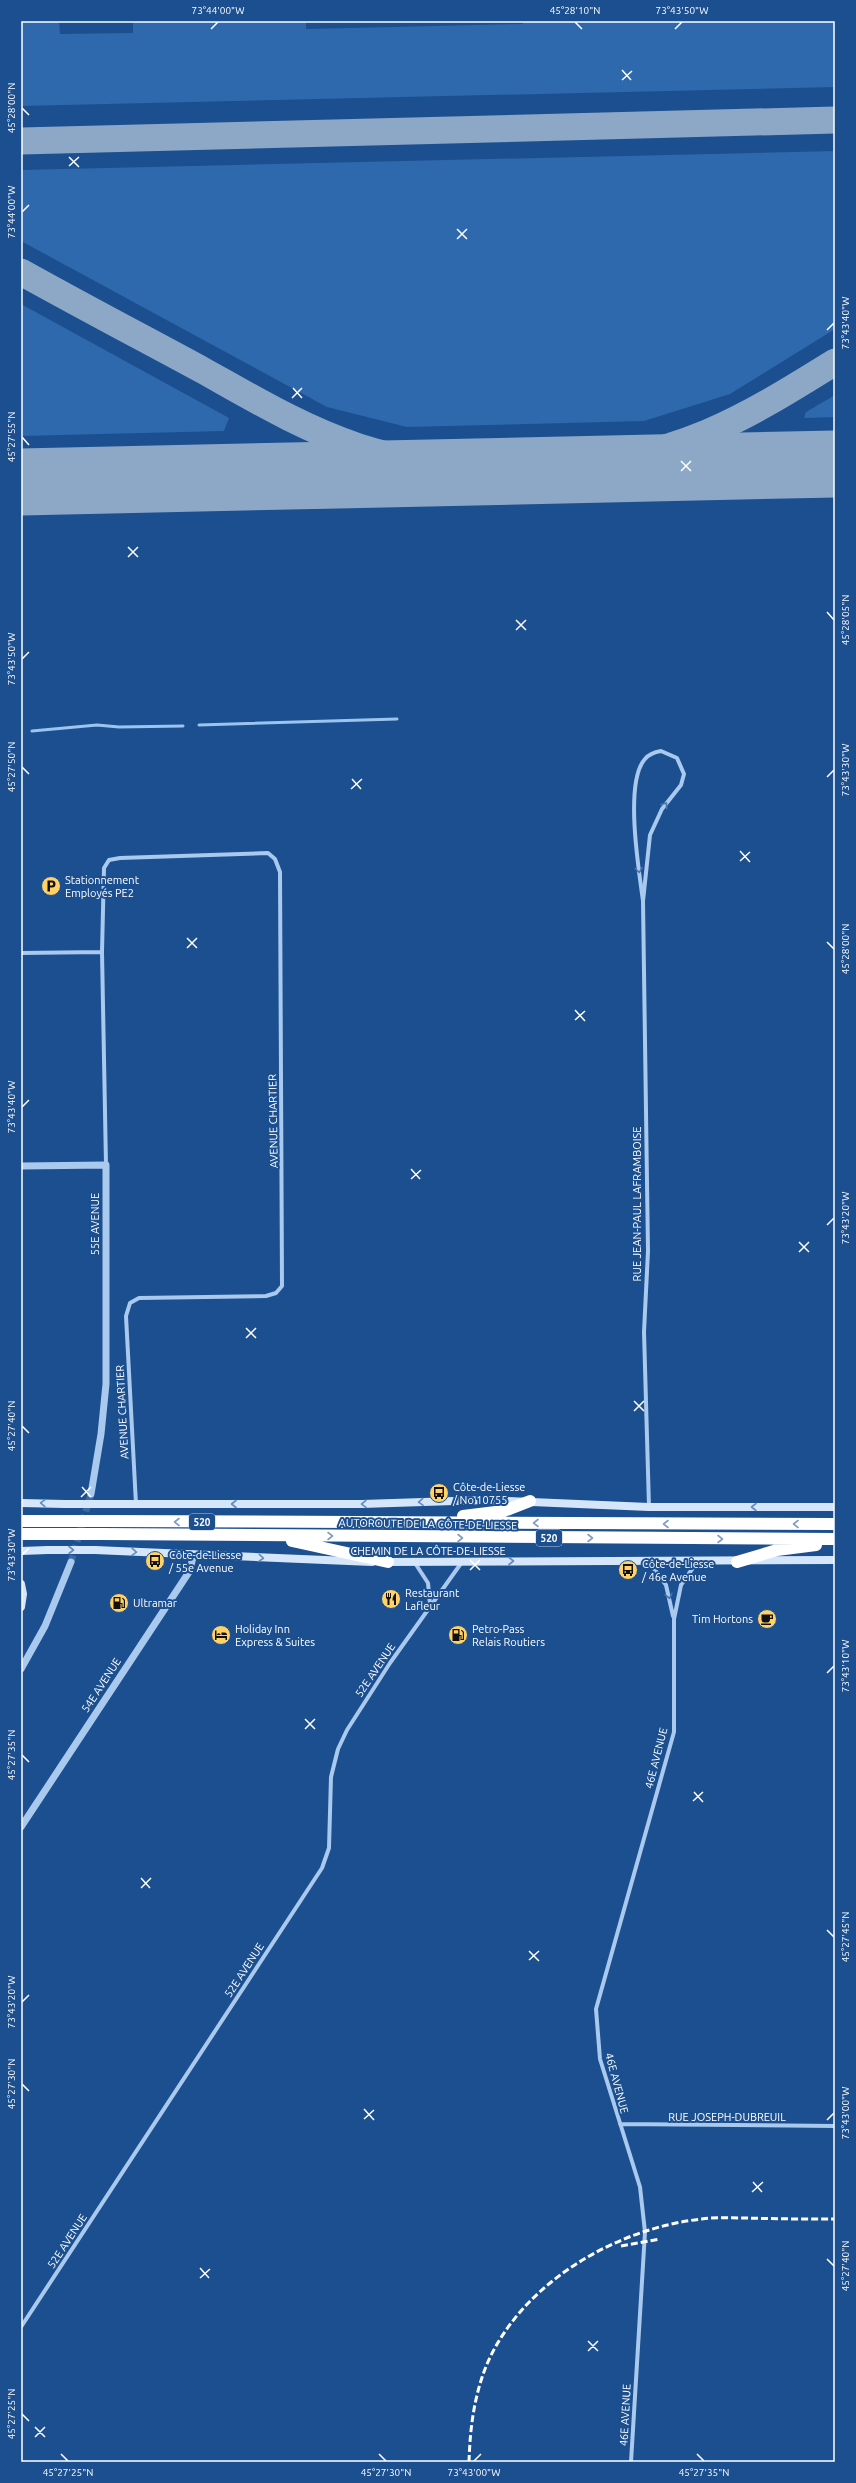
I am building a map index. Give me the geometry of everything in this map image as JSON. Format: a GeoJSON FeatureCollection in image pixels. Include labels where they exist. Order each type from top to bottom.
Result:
{"type":"FeatureCollection","features":[{"type":"Feature","properties":{"kind":"highway"},"geometry":{"type":"LineString","coordinates":[[419,1522],[504,1511],[530,1501]]}},
{"type":"Feature","properties":{"kind":"highway","name":"AUTOROUTE DE LA CÔTE-DE-LIESSE"},"geometry":{"type":"LineString","coordinates":[[21,1521],[835,1524]]}},
{"type":"Feature","properties":{"kind":"highway","name":"AUTOROUTE DE LA CÔTE-DE-LIESSE"},"geometry":{"type":"LineString","coordinates":[[21,1534],[835,1539]]}},
{"type":"Feature","properties":{"kind":"highway"},"geometry":{"type":"LineString","coordinates":[[263,1536],[388,1562]]}},
{"type":"Feature","properties":{"kind":"highway"},"geometry":{"type":"LineString","coordinates":[[737,1562],[777,1550],[835,1543]]}},
{"type":"Feature","properties":{"kind":"main road"},"geometry":{"type":"LineString","coordinates":[[21,1503],[136,1505],[530,1501],[649,1507],[835,1507]]}},
{"type":"Feature","properties":{"kind":"main road","name":"CHEMIN DE LA CÔTE-DE-LIESSE"},"geometry":{"type":"LineString","coordinates":[[21,1551],[95,1550],[194,1554],[322,1562],[737,1562],[835,1560]]}},
{"type":"Feature","properties":{"kind":"main road"},"geometry":{"type":"LineString","coordinates":[[21,1584],[23,1594],[21,1607]]}},
{"type":"Feature","properties":{"kind":"street","name":"RUE JEAN-PAUL LAFRAMBOISE"},"geometry":{"type":"LineString","coordinates":[[643,901],[634,838],[634,802],[639,768],[647,757],[661,751],[672,754],[681,763],[684,779],[662,809],[650,835],[643,901],[648,1251],[644,1332],[649,1507]]}},
{"type":"Feature","properties":{"kind":"street","name":"AVENUE CHARTIER"},"geometry":{"type":"LineString","coordinates":[[102,952],[102,878],[104,868],[112,859],[261,852],[271,855],[278,862],[280,880],[282,1286],[276,1293],[266,1296],[138,1298],[130,1303],[126,1316],[136,1505]]}},
{"type":"Feature","properties":{"kind":"street"},"geometry":{"type":"LineString","coordinates":[[21,953],[102,952]]}},
{"type":"Feature","properties":{"kind":"street","name":"55E AVENUE"},"geometry":{"type":"LineString","coordinates":[[91,1494],[101,1434],[106,1377],[106,1165],[102,952]]}},
{"type":"Feature","properties":{"kind":"street"},"geometry":{"type":"LineString","coordinates":[[21,1166],[106,1165]]}},
{"type":"Feature","properties":{"kind":"street","name":"54E AVENUE"},"geometry":{"type":"LineString","coordinates":[[21,1827],[189,1572],[194,1554]]}},
{"type":"Feature","properties":{"kind":"street"},"geometry":{"type":"LineString","coordinates":[[21,1669],[45,1626],[71,1562]]}},
{"type":"Feature","properties":{"kind":"street"},"geometry":{"type":"LineString","coordinates":[[414,1562],[428,1583],[430,1604]]}},
{"type":"Feature","properties":{"kind":"street","name":"52E AVENUE"},"geometry":{"type":"LineString","coordinates":[[21,2327],[322,1868],[329,1848],[331,1777],[338,1749],[347,1730],[430,1604],[440,1594],[462,1562]]}},
{"type":"Feature","properties":{"kind":"street","name":"46E AVENUE"},"geometry":{"type":"LineString","coordinates":[[648,1562],[666,1585],[674,1619]]}},
{"type":"Feature","properties":{"kind":"street","name":"46E AVENUE"},"geometry":{"type":"LineString","coordinates":[[631,2462],[645,2232],[640,2187],[600,2059],[596,2010],[674,1732],[674,1619],[681,1585],[697,1562]]}},
{"type":"Feature","properties":{"kind":"street","name":"RUE JOSEPH-DUBREUIL"},"geometry":{"type":"LineString","coordinates":[[620,2124],[835,2126]]}},
{"type":"Feature","properties":{"kind":"shaded area"},"geometry":{"type":"Polygon","coordinates":[[[59,21],[60,34],[133,33],[133,21],[306,21],[306,29],[523,24],[523,21],[835,21],[835,87],[21,106],[21,22],[59,21]]]}},
{"type":"Feature","properties":{"kind":"shaded area"},"geometry":{"type":"Polygon","coordinates":[[[835,151],[835,329],[730,394],[644,421],[407,427],[327,407],[21,241],[21,170],[835,151]]]}},
{"type":"Feature","properties":{"kind":"shaded area"},"geometry":{"type":"Polygon","coordinates":[[[21,304],[229,418],[224,431],[21,436],[21,304]]]}},
{"type":"Feature","properties":{"kind":"shaded area"},"geometry":{"type":"Polygon","coordinates":[[[835,395],[835,417],[804,418],[806,412],[835,395]]]}},
{"type":"Feature","properties":{"kind":"waterway"},"geometry":{"type":"LineString","coordinates":[[199,725],[397,719]]}},
{"type":"Feature","properties":{"kind":"waterway"},"geometry":{"type":"LineString","coordinates":[[32,731],[97,725],[119,727],[183,726]]}},
{"type":"Feature","properties":{"kind":"taxiway"},"geometry":{"type":"LineString","coordinates":[[21,141],[835,120]]}},
{"type":"Feature","properties":{"kind":"taxiway"},"geometry":{"type":"LineString","coordinates":[[21,272],[261,403],[299,422],[339,440],[359,447],[401,458],[444,466],[489,470],[534,470],[579,466],[623,459],[666,448],[707,433],[740,418],[835,362]]}},
{"type":"Feature","properties":{"kind":"runway"},"geometry":{"type":"LineString","coordinates":[[21,482],[835,464]]}},
{"type":"Feature","properties":{"kind":"tunnel"},"geometry":{"type":"LineString","coordinates":[[71,1562],[91,1494]]}},
{"type":"Feature","properties":{"kind":"railway"},"geometry":{"type":"LineString","coordinates":[[469,2462],[470,2437],[476,2400],[487,2364],[503,2335],[523,2308],[548,2285],[575,2264],[605,2247],[637,2234],[670,2224],[718,2218],[835,2219]]}},
{"type":"Feature","properties":{"kind":"railway"},"geometry":{"type":"LineString","coordinates":[[621,2246],[660,2239]]}},
{"type":"Feature","properties":{"kind":"place","name":"Stationnement Employés PE2"},"geometry":{"type":"Point","coordinates":[51,886]}},
{"type":"Feature","properties":{"kind":"place","name":"Côte-de-Liesse / No 10755"},"geometry":{"type":"Point","coordinates":[439,1493]}},
{"type":"Feature","properties":{"kind":"place","name":"Côte-de-Liesse / 55e Avenue"},"geometry":{"type":"Point","coordinates":[155,1561]}},
{"type":"Feature","properties":{"kind":"place","name":"Côte-de-Liesse / 46e Avenue"},"geometry":{"type":"Point","coordinates":[628,1570]}},
{"type":"Feature","properties":{"kind":"place","name":"Restaurant Lafleur"},"geometry":{"type":"Point","coordinates":[391,1599]}},
{"type":"Feature","properties":{"kind":"place","name":"Ultramar"},"geometry":{"type":"Point","coordinates":[119,1603]}},
{"type":"Feature","properties":{"kind":"place","name":"Tim Hortons"},"geometry":{"type":"Point","coordinates":[767,1619]}},
{"type":"Feature","properties":{"kind":"place","name":"Holiday Inn Express & Suites"},"geometry":{"type":"Point","coordinates":[221,1635]}},
{"type":"Feature","properties":{"kind":"place","name":"Petro-Pass Relais Routiers"},"geometry":{"type":"Point","coordinates":[458,1635]}}]}
